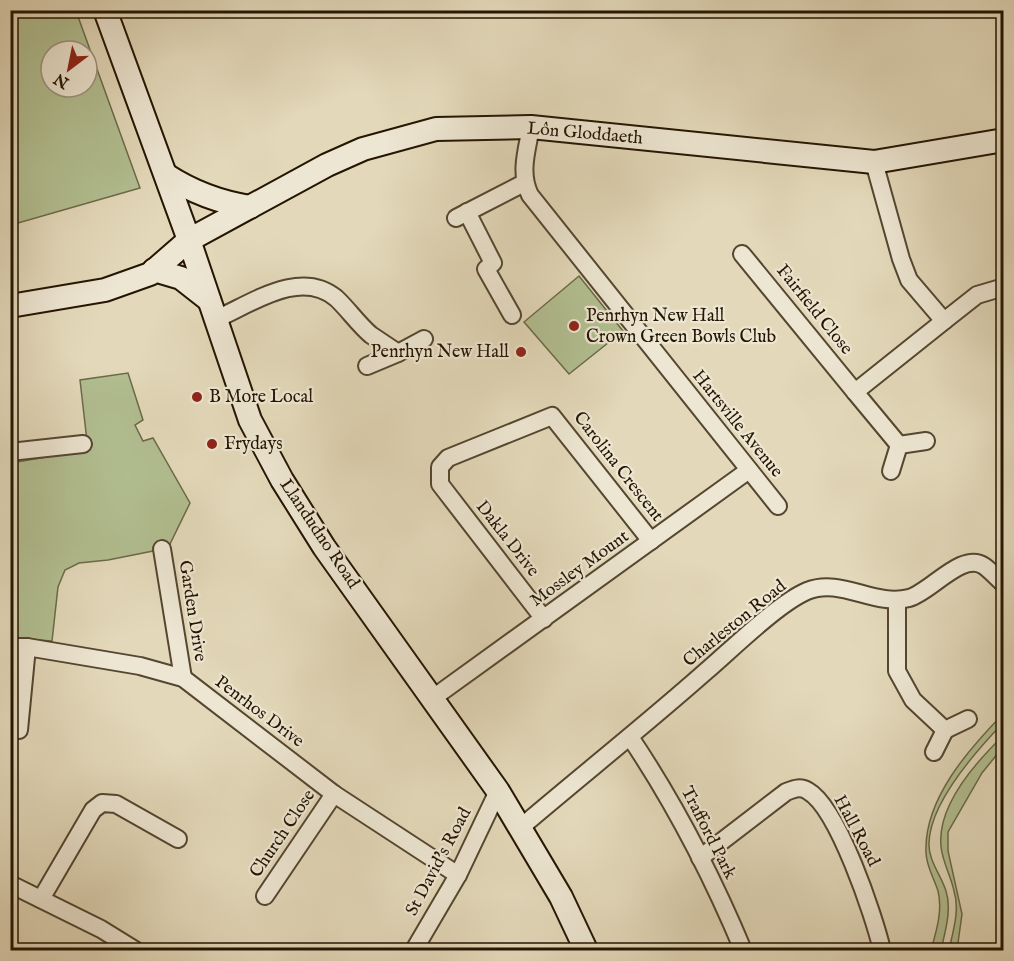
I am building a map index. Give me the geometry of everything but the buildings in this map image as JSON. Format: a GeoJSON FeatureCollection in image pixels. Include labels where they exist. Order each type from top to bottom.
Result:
{"type":"FeatureCollection","features":[{"type":"Feature","properties":{"kind":"street","name":"Llandudno Road"},"geometry":{"type":"LineString","coordinates":[[105,10],[189,240],[250,420],[282,480],[324,547],[498,792],[561,897],[586,951]]}},
{"type":"Feature","properties":{"kind":"street"},"geometry":{"type":"LineString","coordinates":[[512,315],[486,269],[493,263],[462,215],[524,183],[531,127]]}},
{"type":"Feature","properties":{"kind":"street","name":"Lôn Gloddaeth"},"geometry":{"type":"LineString","coordinates":[[10,306],[105,290],[154,270],[189,240],[327,165],[401,137],[436,129],[531,127],[874,162],[1004,140]]}},
{"type":"Feature","properties":{"kind":"street"},"geometry":{"type":"LineString","coordinates":[[874,162],[909,280],[944,321]]}},
{"type":"Feature","properties":{"kind":"street"},"geometry":{"type":"LineString","coordinates":[[166,175],[189,190],[227,204],[250,207]]}},
{"type":"Feature","properties":{"kind":"street","name":"Hartsville Avenue"},"geometry":{"type":"LineString","coordinates":[[524,183],[530,195],[778,507]]}},
{"type":"Feature","properties":{"kind":"street","name":"Fairfield Close"},"geometry":{"type":"LineString","coordinates":[[742,254],[899,445]]}},
{"type":"Feature","properties":{"kind":"street"},"geometry":{"type":"LineString","coordinates":[[154,270],[181,278],[212,310],[289,288],[304,285],[319,288],[335,297],[371,334],[398,353]]}},
{"type":"Feature","properties":{"kind":"street"},"geometry":{"type":"LineString","coordinates":[[855,392],[977,295],[1004,287]]}},
{"type":"Feature","properties":{"kind":"street"},"geometry":{"type":"LineString","coordinates":[[367,366],[424,339]]}},
{"type":"Feature","properties":{"kind":"street","name":"Carolina Crescent"},"geometry":{"type":"LineString","coordinates":[[440,484],[440,467],[448,458],[552,416],[651,541]]}},
{"type":"Feature","properties":{"kind":"street"},"geometry":{"type":"LineString","coordinates":[[891,471],[899,445],[926,441]]}},
{"type":"Feature","properties":{"kind":"street"},"geometry":{"type":"LineString","coordinates":[[10,452],[83,444]]}},
{"type":"Feature","properties":{"kind":"street","name":"Mossley Mount"},"geometry":{"type":"LineString","coordinates":[[432,698],[749,470]]}},
{"type":"Feature","properties":{"kind":"street","name":"Dakla Drive"},"geometry":{"type":"LineString","coordinates":[[440,484],[544,619]]}},
{"type":"Feature","properties":{"kind":"street","name":"Garden Drive"},"geometry":{"type":"LineString","coordinates":[[162,549],[183,678]]}},
{"type":"Feature","properties":{"kind":"street","name":"Charleston Road"},"geometry":{"type":"LineString","coordinates":[[520,828],[774,614],[807,591],[829,587],[873,599],[897,600],[931,588],[957,566],[970,562],[982,564],[1004,584]]}},
{"type":"Feature","properties":{"kind":"street"},"geometry":{"type":"LineString","coordinates":[[897,600],[897,671],[913,700],[945,730]]}},
{"type":"Feature","properties":{"kind":"street"},"geometry":{"type":"LineString","coordinates":[[19,647],[19,730]]}},
{"type":"Feature","properties":{"kind":"street","name":"Penrhos Drive"},"geometry":{"type":"LineString","coordinates":[[19,647],[140,666],[183,678],[334,794],[458,875]]}},
{"type":"Feature","properties":{"kind":"street"},"geometry":{"type":"LineString","coordinates":[[934,752],[945,730],[968,719]]}},
{"type":"Feature","properties":{"kind":"street","name":"Trafford Park"},"geometry":{"type":"LineString","coordinates":[[630,737],[666,794],[700,858],[743,951]]}},
{"type":"Feature","properties":{"kind":"street","name":"Hall Road"},"geometry":{"type":"LineString","coordinates":[[700,858],[786,792],[797,788],[806,789],[820,804],[853,866],[873,914],[882,951]]}},
{"type":"Feature","properties":{"kind":"street","name":"St David's Road"},"geometry":{"type":"LineString","coordinates":[[414,951],[458,875],[498,792]]}},
{"type":"Feature","properties":{"kind":"street","name":"Church Close"},"geometry":{"type":"LineString","coordinates":[[265,896],[334,794]]}},
{"type":"Feature","properties":{"kind":"street"},"geometry":{"type":"LineString","coordinates":[[41,899],[93,810],[102,803],[116,804],[173,831]]}},
{"type":"Feature","properties":{"kind":"street"},"geometry":{"type":"LineString","coordinates":[[10,884],[101,929],[135,951]]}},
{"type":"Feature","properties":{"kind":"green space"},"geometry":{"type":"Polygon","coordinates":[[[11,10],[76,11],[86,39],[39,39],[39,99],[99,99],[99,75],[140,188],[11,225],[11,10]]]}},
{"type":"Feature","properties":{"kind":"green space","name":"Penrhyn New Hall Crown Green Bowls Club"},"geometry":{"type":"Polygon","coordinates":[[[579,276],[623,331],[569,374],[524,322],[579,276]]]}},
{"type":"Feature","properties":{"kind":"green space"},"geometry":{"type":"Polygon","coordinates":[[[128,373],[143,420],[135,425],[143,441],[153,438],[190,503],[168,548],[108,560],[79,563],[65,570],[58,587],[52,641],[11,638],[11,463],[88,450],[80,380],[128,373]]]}},
{"type":"Feature","properties":{"kind":"green space"},"geometry":{"type":"Polygon","coordinates":[[[1003,714],[1003,723],[968,762],[946,795],[931,827],[929,849],[946,891],[948,906],[941,950],[931,950],[940,906],[938,891],[926,857],[927,832],[932,813],[951,776],[963,759],[1003,714]]]}},
{"type":"Feature","properties":{"kind":"green space"},"geometry":{"type":"Polygon","coordinates":[[[1003,736],[1003,747],[982,773],[948,832],[948,851],[962,914],[957,950],[949,950],[955,921],[956,898],[941,846],[941,831],[945,815],[970,771],[1003,736]]]}},
{"type":"Feature","properties":{"kind":"place","name":"Penrhyn New Hall Crown Green Bowls Club"},"geometry":{"type":"Point","coordinates":[574,326]}},
{"type":"Feature","properties":{"kind":"place","name":"Penrhyn New Hall"},"geometry":{"type":"Point","coordinates":[521,352]}},
{"type":"Feature","properties":{"kind":"place","name":"B More Local"},"geometry":{"type":"Point","coordinates":[197,397]}},
{"type":"Feature","properties":{"kind":"place","name":"Frydays"},"geometry":{"type":"Point","coordinates":[212,444]}}]}
